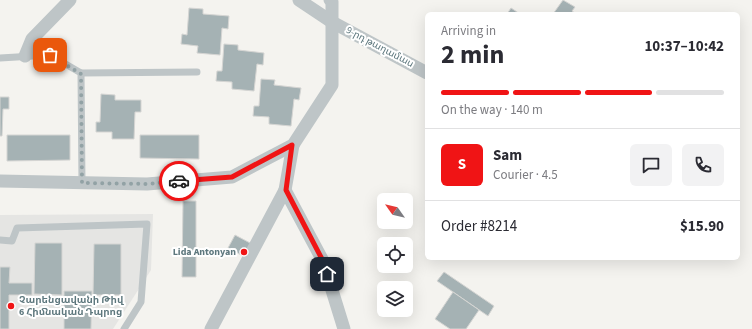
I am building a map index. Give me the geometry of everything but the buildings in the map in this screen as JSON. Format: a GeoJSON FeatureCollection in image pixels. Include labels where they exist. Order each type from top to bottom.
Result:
{"type":"FeatureCollection","features":[{"type":"Feature","properties":{"kind":"street"},"geometry":{"type":"LineString","coordinates":[[25,56],[32,39],[70,0]]}},
{"type":"Feature","properties":{"kind":"street","name":"9-րդ թաղամաս"},"geometry":{"type":"LineString","coordinates":[[299,0],[332,22],[425,72]]}},
{"type":"Feature","properties":{"kind":"street"},"geometry":{"type":"LineString","coordinates":[[211,329],[286,190],[292,145],[332,85],[332,2],[330,0]]}},
{"type":"Feature","properties":{"kind":"street"},"geometry":{"type":"LineString","coordinates":[[0,182],[147,184],[232,177],[292,145]]}},
{"type":"Feature","properties":{"kind":"street"},"geometry":{"type":"LineString","coordinates":[[286,190],[323,261],[344,329]]}},
{"type":"Feature","properties":{"kind":"lane"},"geometry":{"type":"LineString","coordinates":[[0,58],[50,55],[81,74],[197,72]]}},
{"type":"Feature","properties":{"kind":"lane"},"geometry":{"type":"LineString","coordinates":[[81,74],[82,183]]}},
{"type":"Feature","properties":{"kind":"lane"},"geometry":{"type":"LineString","coordinates":[[0,240],[12,240],[17,228],[147,224],[141,302],[124,329]]}},
{"type":"Feature","properties":{"kind":"shaded area"},"geometry":{"type":"Polygon","coordinates":[[[153,214],[151,270],[113,329],[0,329],[0,215],[153,214]]]}},
{"type":"Feature","properties":{"kind":"way so far"},"geometry":{"type":"LineString","coordinates":[[50,55],[81,74],[82,183],[147,184],[179,181]]}},
{"type":"Feature","properties":{"kind":"place","name":"Lida Antonyan"},"geometry":{"type":"Point","coordinates":[244,252]}},
{"type":"Feature","properties":{"kind":"place","name":"Չարենցավանի Թիվ 6 Հիմնական Դպրոց"},"geometry":{"type":"Point","coordinates":[11,306]}},
{"type":"Feature","properties":{"kind":"route"},"geometry":{"type":"LineString","coordinates":[[179,181],[232,177],[292,145],[286,190],[323,261],[327,274]]}}]}
